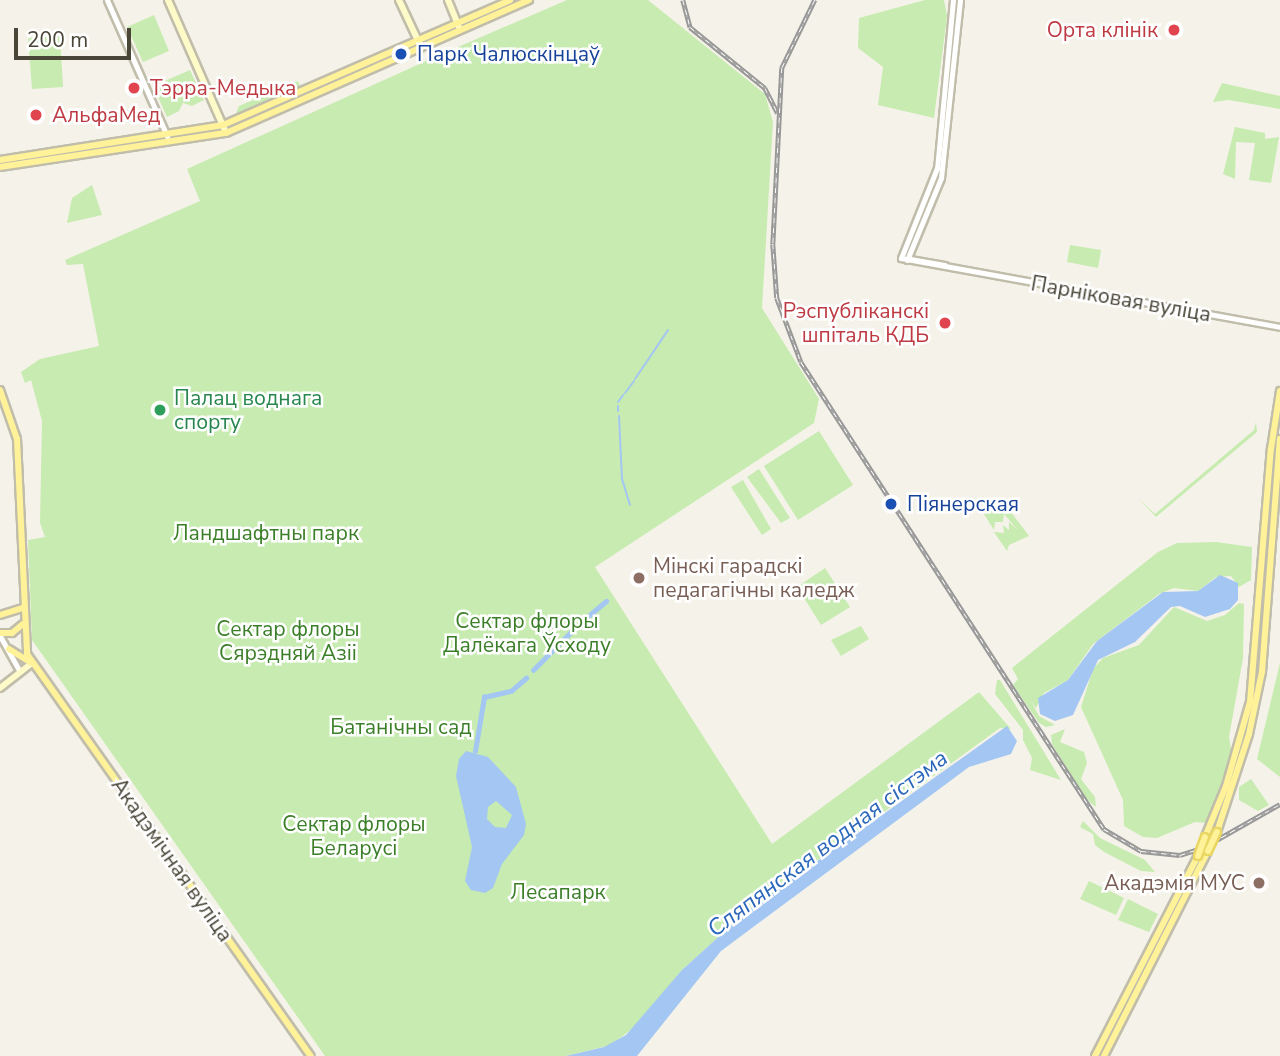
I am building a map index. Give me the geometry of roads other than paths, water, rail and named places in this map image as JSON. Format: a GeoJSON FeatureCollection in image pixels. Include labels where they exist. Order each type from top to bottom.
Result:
{"type":"FeatureCollection","features":[{"type":"Feature","properties":{"kind":"main road"},"geometry":{"type":"LineString","coordinates":[[168,0],[226,133]]}},
{"type":"Feature","properties":{"kind":"main road"},"geometry":{"type":"LineString","coordinates":[[399,0],[419,44]]}},
{"type":"Feature","properties":{"kind":"main road"},"geometry":{"type":"LineString","coordinates":[[448,0],[459,27]]}},
{"type":"Feature","properties":{"kind":"main road"},"geometry":{"type":"LineString","coordinates":[[459,27],[510,0]]}},
{"type":"Feature","properties":{"kind":"main road"},"geometry":{"type":"LineString","coordinates":[[0,160],[167,136],[223,125],[529,0]]}},
{"type":"Feature","properties":{"kind":"main road"},"geometry":{"type":"LineString","coordinates":[[0,167],[226,133],[419,44]]}},
{"type":"Feature","properties":{"kind":"main road"},"geometry":{"type":"LineString","coordinates":[[0,390],[17,439],[23,644],[32,663]]}},
{"type":"Feature","properties":{"kind":"main road"},"geometry":{"type":"LineString","coordinates":[[1096,1056],[1217,832],[1255,710],[1280,391]]}},
{"type":"Feature","properties":{"kind":"main road"},"geometry":{"type":"LineString","coordinates":[[1104,1056],[1167,928],[1206,837],[1226,786],[1250,702],[1280,439]]}},
{"type":"Feature","properties":{"kind":"main road"},"geometry":{"type":"LineString","coordinates":[[0,615],[23,608]]}},
{"type":"Feature","properties":{"kind":"main road"},"geometry":{"type":"LineString","coordinates":[[0,635],[12,634],[23,624]]}},
{"type":"Feature","properties":{"kind":"main road"},"geometry":{"type":"LineString","coordinates":[[9,649],[32,663]]}},
{"type":"Feature","properties":{"kind":"main road"},"geometry":{"type":"LineString","coordinates":[[0,688],[32,663]]}},
{"type":"Feature","properties":{"kind":"main road","name":"Акадэмічная вуліца"},"geometry":{"type":"LineString","coordinates":[[32,663],[311,1056]]}},
{"type":"Feature","properties":{"kind":"street"},"geometry":{"type":"LineString","coordinates":[[107,0],[167,136]]}},
{"type":"Feature","properties":{"kind":"street"},"geometry":{"type":"LineString","coordinates":[[941,157],[953,0]]}},
{"type":"Feature","properties":{"kind":"street"},"geometry":{"type":"LineString","coordinates":[[941,157],[960,0]]}},
{"type":"Feature","properties":{"kind":"street","name":"Парніковая вуліца"},"geometry":{"type":"LineString","coordinates":[[941,157],[934,201],[904,259],[1280,327]]}},
{"type":"Feature","properties":{"kind":"street"},"geometry":{"type":"LineString","coordinates":[[0,635],[20,672]]}},
{"type":"Feature","properties":{"kind":"water"},"geometry":{"type":"Polygon","coordinates":[[[1220,575],[1238,583],[1238,600],[1230,609],[1205,617],[1180,606],[1171,607],[1135,642],[1098,660],[1073,715],[1055,721],[1040,714],[1038,698],[1068,680],[1097,641],[1163,592],[1198,591],[1220,575]]]}},
{"type":"Feature","properties":{"kind":"water"},"geometry":{"type":"Polygon","coordinates":[[[1007,726],[1017,741],[1011,754],[969,767],[721,951],[637,1056],[566,1056],[604,1047],[626,1035],[682,970],[746,912],[1007,726]]]}},
{"type":"Feature","properties":{"kind":"water"},"geometry":{"type":"Polygon","coordinates":[[[466,751],[488,757],[516,787],[526,824],[524,835],[502,864],[493,888],[485,893],[471,890],[465,881],[472,847],[456,776],[459,759],[466,751]],[[496,801],[488,807],[487,819],[495,827],[506,828],[512,815],[496,801]]]}},
{"type":"Feature","properties":{"kind":"waterway"},"geometry":{"type":"LineString","coordinates":[[635,379],[668,330]]}},
{"type":"Feature","properties":{"kind":"waterway"},"geometry":{"type":"LineString","coordinates":[[625,393],[634,381]]}},
{"type":"Feature","properties":{"kind":"waterway"},"geometry":{"type":"LineString","coordinates":[[618,402],[623,395]]}},
{"type":"Feature","properties":{"kind":"waterway"},"geometry":{"type":"LineString","coordinates":[[618,406],[618,411]]}},
{"type":"Feature","properties":{"kind":"waterway"},"geometry":{"type":"LineString","coordinates":[[619,416],[622,479],[630,505]]}},
{"type":"Feature","properties":{"kind":"waterway"},"geometry":{"type":"LineString","coordinates":[[580,623],[606,601]]}},
{"type":"Feature","properties":{"kind":"waterway"},"geometry":{"type":"LineString","coordinates":[[533,670],[575,628]]}},
{"type":"Feature","properties":{"kind":"waterway"},"geometry":{"type":"LineString","coordinates":[[475,751],[484,697],[511,691],[526,678]]}},
{"type":"Feature","properties":{"kind":"railway"},"geometry":{"type":"LineString","coordinates":[[683,0],[690,27],[765,88],[778,113]]}},
{"type":"Feature","properties":{"kind":"railway"},"geometry":{"type":"LineString","coordinates":[[815,0],[782,68],[773,244],[777,298],[801,362],[1104,829],[1141,851],[1180,855],[1204,847],[1280,804]]}},
{"type":"Feature","properties":{"kind":"place","name":"Орта клінік"},"geometry":{"type":"Point","coordinates":[1174,30]}},
{"type":"Feature","properties":{"kind":"place","name":"Парк Чалюскінцаў"},"geometry":{"type":"Point","coordinates":[401,54]}},
{"type":"Feature","properties":{"kind":"place","name":"Тэрра-Медыка"},"geometry":{"type":"Point","coordinates":[134,88]}},
{"type":"Feature","properties":{"kind":"place","name":"АльфаМед"},"geometry":{"type":"Point","coordinates":[36,115]}},
{"type":"Feature","properties":{"kind":"place","name":"Рэспубліканскі шпіталь КДБ"},"geometry":{"type":"Point","coordinates":[945,323]}},
{"type":"Feature","properties":{"kind":"place","name":"Палац воднага спорту"},"geometry":{"type":"Point","coordinates":[160,410]}},
{"type":"Feature","properties":{"kind":"place","name":"Піянерская"},"geometry":{"type":"Point","coordinates":[891,504]}},
{"type":"Feature","properties":{"kind":"place","name":"Мінскі гарадскі педагагічны каледж"},"geometry":{"type":"Point","coordinates":[639,578]}},
{"type":"Feature","properties":{"kind":"place","name":"Акадэмія МУС"},"geometry":{"type":"Point","coordinates":[1259,883]}},
{"type":"Feature","properties":{"kind":"park label","name":"Ландшафтны парк"},"geometry":{"type":"Point","coordinates":[266,533]}},
{"type":"Feature","properties":{"kind":"park label","name":"Сектар флоры Далёкага Ўсходу"},"geometry":{"type":"Point","coordinates":[527,633]}},
{"type":"Feature","properties":{"kind":"park label","name":"Сектар флоры Сярэдняй Азіі"},"geometry":{"type":"Point","coordinates":[288,641]}},
{"type":"Feature","properties":{"kind":"park label","name":"Батанічны сад"},"geometry":{"type":"Point","coordinates":[401,727]}},
{"type":"Feature","properties":{"kind":"park label","name":"Сектар флоры Беларусі"},"geometry":{"type":"Point","coordinates":[354,836]}},
{"type":"Feature","properties":{"kind":"park label","name":"Лесапарк"},"geometry":{"type":"Point","coordinates":[558,892]}},
{"type":"Feature","properties":{"kind":"water label","name":"Сляпянская водная сістэма"},"geometry":{"type":"Point","coordinates":[828,844]}}]}
